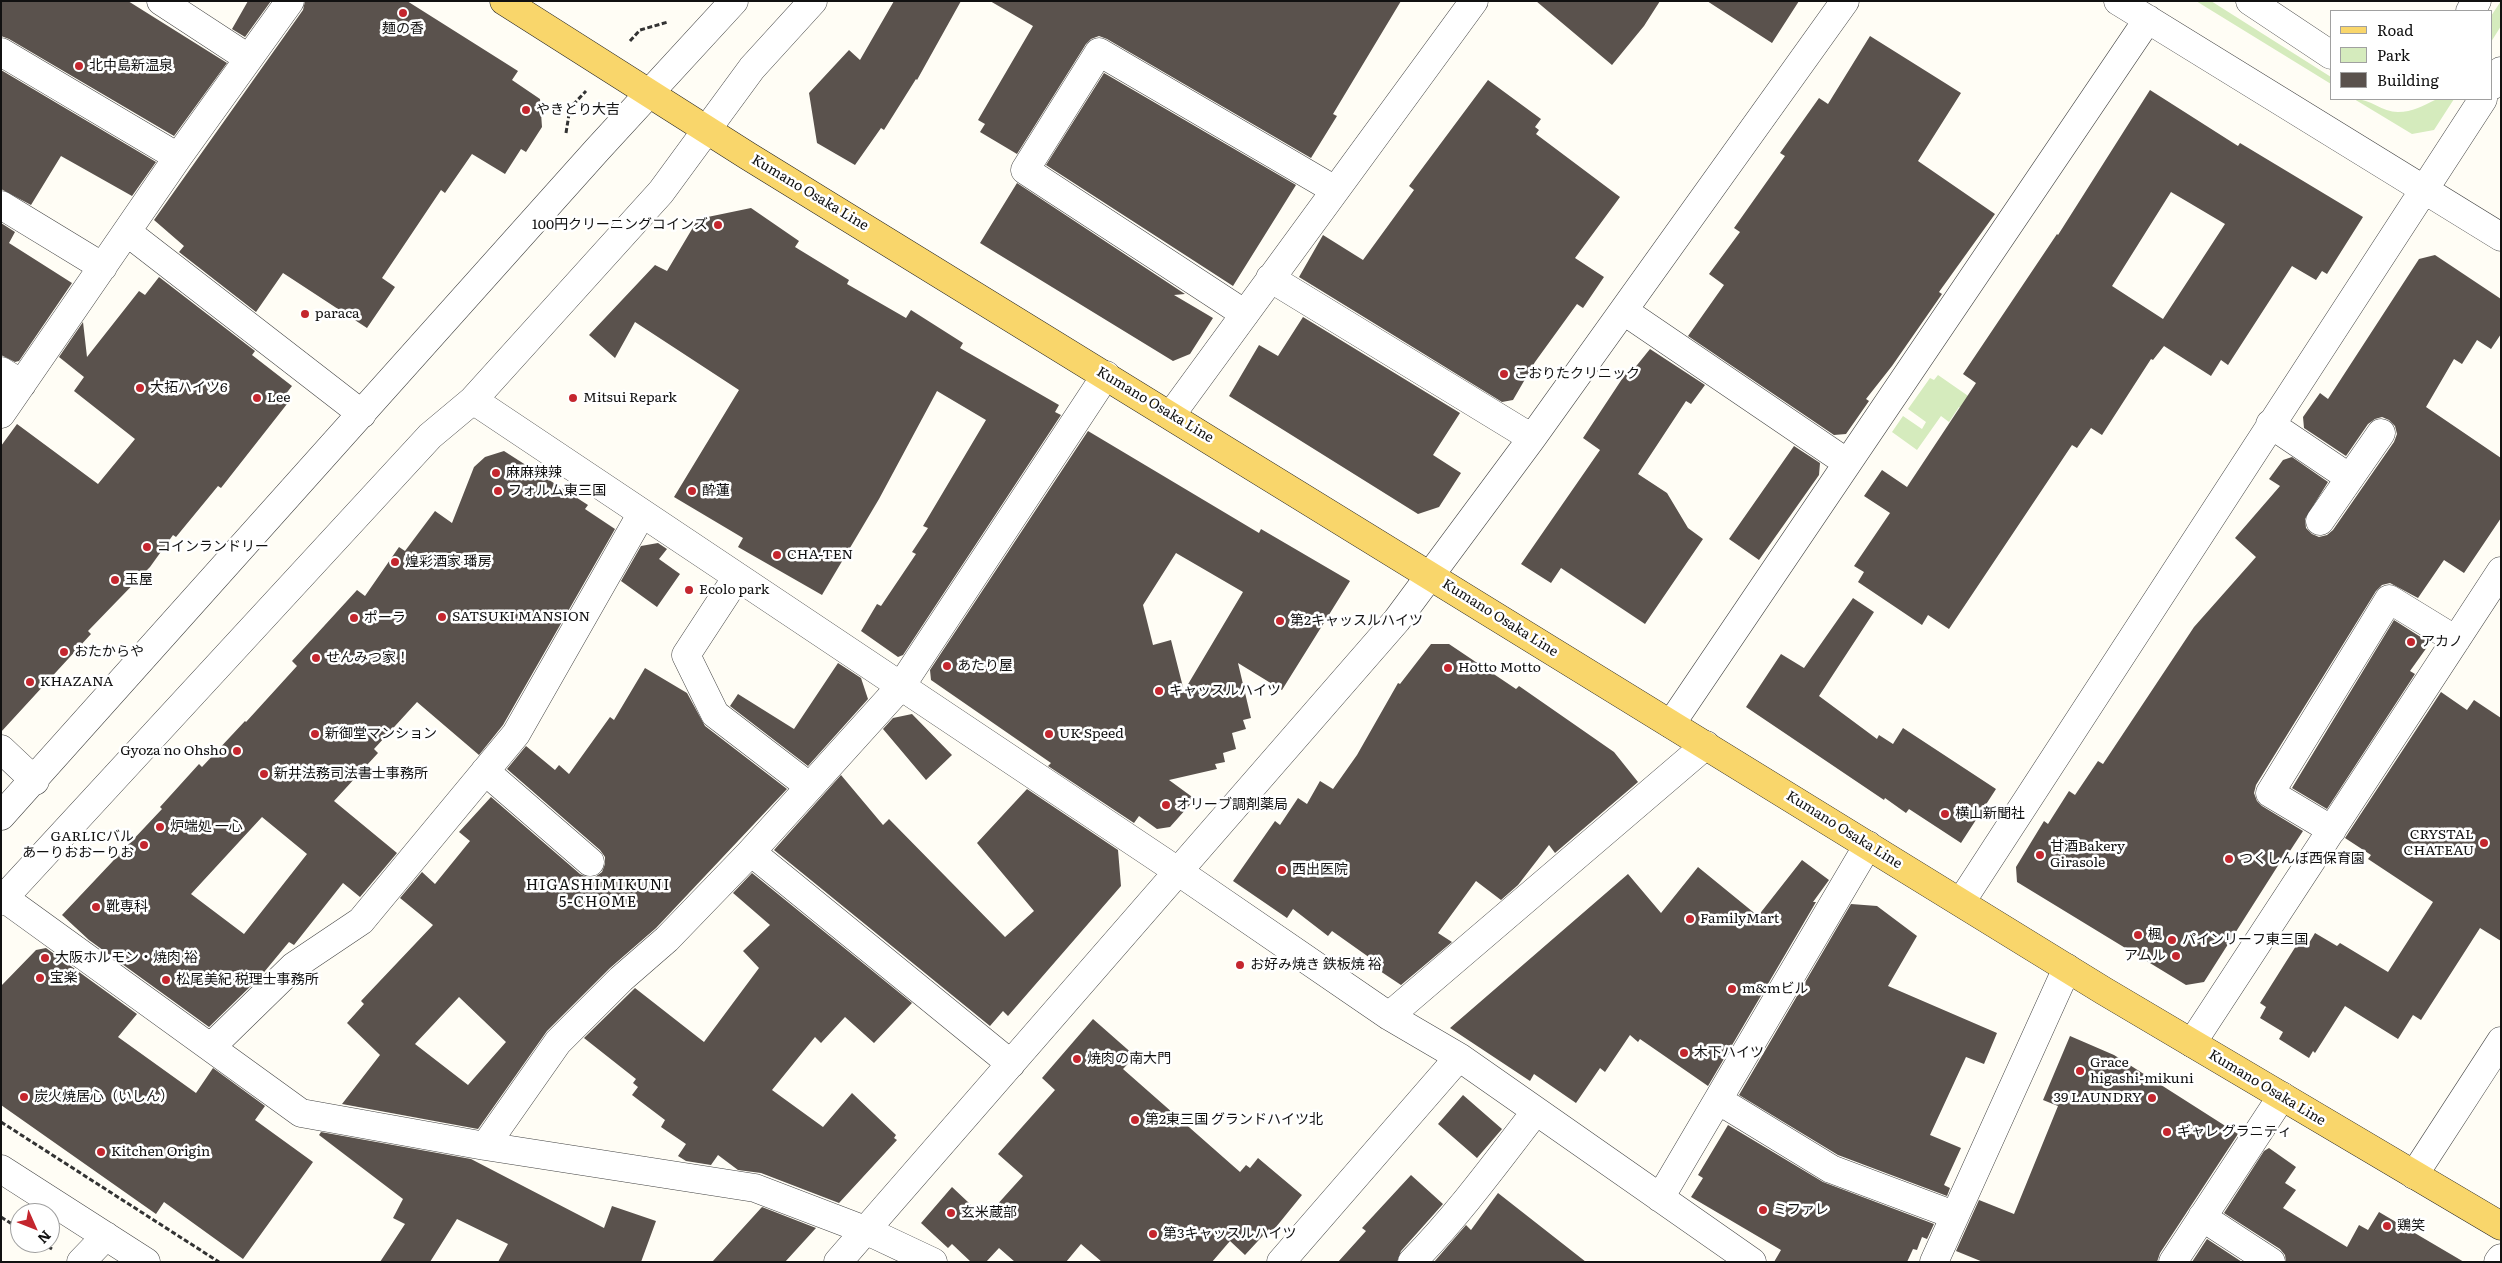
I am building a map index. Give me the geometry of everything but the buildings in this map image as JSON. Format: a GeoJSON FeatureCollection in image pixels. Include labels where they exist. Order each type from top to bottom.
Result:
{"type":"FeatureCollection","features":[{"type":"Feature","properties":{"kind":"main road","name":"Kumano Osaka Line"},"geometry":{"type":"LineString","coordinates":[[504,1],[708,130],[2068,968],[2501,1226]]}},
{"type":"Feature","properties":{"kind":"street"},"geometry":{"type":"LineString","coordinates":[[161,1],[248,58]]}},
{"type":"Feature","properties":{"kind":"street"},"geometry":{"type":"LineString","coordinates":[[1,414],[12,377],[103,267],[178,157],[290,1]]}},
{"type":"Feature","properties":{"kind":"street"},"geometry":{"type":"LineString","coordinates":[[1,816],[35,781],[734,1]]}},
{"type":"Feature","properties":{"kind":"street"},"geometry":{"type":"LineString","coordinates":[[813,1],[752,68],[661,192],[473,400],[430,436],[2,900],[211,1047],[301,1113],[485,1146],[755,1188],[865,1230],[933,1262]]}},
{"type":"Feature","properties":{"kind":"street"},"geometry":{"type":"LineString","coordinates":[[1170,415],[1474,1]]}},
{"type":"Feature","properties":{"kind":"street"},"geometry":{"type":"LineString","coordinates":[[838,1262],[1397,620],[1624,311],[1845,1]]}},
{"type":"Feature","properties":{"kind":"street"},"geometry":{"type":"LineString","coordinates":[[2118,1],[2501,237]]}},
{"type":"Feature","properties":{"kind":"street"},"geometry":{"type":"LineString","coordinates":[[2250,1],[2330,54]]}},
{"type":"Feature","properties":{"kind":"street"},"geometry":{"type":"LineString","coordinates":[[1671,724],[1846,462],[2148,19]]}},
{"type":"Feature","properties":{"kind":"street"},"geometry":{"type":"LineString","coordinates":[[1,52],[178,157]]}},
{"type":"Feature","properties":{"kind":"street"},"geometry":{"type":"LineString","coordinates":[[1245,314],[1025,170],[1099,52],[1335,190]]}},
{"type":"Feature","properties":{"kind":"street"},"geometry":{"type":"LineString","coordinates":[[2492,84],[2501,71]]}},
{"type":"Feature","properties":{"kind":"street"},"geometry":{"type":"LineString","coordinates":[[1961,902],[2481,100]]}},
{"type":"Feature","properties":{"kind":"street"},"geometry":{"type":"LineString","coordinates":[[1,205],[103,267]]}},
{"type":"Feature","properties":{"kind":"street"},"geometry":{"type":"LineString","coordinates":[[127,232],[362,414]]}},
{"type":"Feature","properties":{"kind":"street"},"geometry":{"type":"LineString","coordinates":[[1270,278],[1532,438]]}},
{"type":"Feature","properties":{"kind":"street"},"geometry":{"type":"LineString","coordinates":[[1624,311],[1846,462]]}},
{"type":"Feature","properties":{"kind":"street"},"geometry":{"type":"LineString","coordinates":[[485,1146],[558,1042],[621,979],[667,939],[751,852],[900,686],[1106,375]]}},
{"type":"Feature","properties":{"kind":"street"},"geometry":{"type":"LineString","coordinates":[[473,400],[1179,872],[1389,1016],[1459,1057],[1752,1262]]}},
{"type":"Feature","properties":{"kind":"street"},"geometry":{"type":"LineString","coordinates":[[2270,424],[2350,478]]}},
{"type":"Feature","properties":{"kind":"street"},"geometry":{"type":"LineString","coordinates":[[2320,521],[2381,432]]}},
{"type":"Feature","properties":{"kind":"street"},"geometry":{"type":"LineString","coordinates":[[211,1047],[294,966],[361,921],[516,734],[642,513]]}},
{"type":"Feature","properties":{"kind":"street"},"geometry":{"type":"LineString","coordinates":[[2192,1043],[2501,571]]}},
{"type":"Feature","properties":{"kind":"street"},"geometry":{"type":"LineString","coordinates":[[737,577],[686,655],[715,714],[810,787]]}},
{"type":"Feature","properties":{"kind":"street"},"geometry":{"type":"LineString","coordinates":[[2332,830],[2270,793],[2389,599],[2456,640]]}},
{"type":"Feature","properties":{"kind":"street"},"geometry":{"type":"LineString","coordinates":[[1389,1016],[1706,745]]}},
{"type":"Feature","properties":{"kind":"street"},"geometry":{"type":"LineString","coordinates":[[1,748],[35,781]]}},
{"type":"Feature","properties":{"kind":"street"},"geometry":{"type":"LineString","coordinates":[[485,771],[590,862]]}},
{"type":"Feature","properties":{"kind":"street"},"geometry":{"type":"LineString","coordinates":[[1660,1198],[1868,845]]}},
{"type":"Feature","properties":{"kind":"street"},"geometry":{"type":"LineString","coordinates":[[751,852],[1011,1064]]}},
{"type":"Feature","properties":{"kind":"street"},"geometry":{"type":"LineString","coordinates":[[1934,1262],[2068,968]]}},
{"type":"Feature","properties":{"kind":"street"},"geometry":{"type":"LineString","coordinates":[[2414,1175],[2501,1042]]}},
{"type":"Feature","properties":{"kind":"street"},"geometry":{"type":"LineString","coordinates":[[1281,1262],[1459,1057]]}},
{"type":"Feature","properties":{"kind":"street"},"geometry":{"type":"LineString","coordinates":[[2173,1262],[2282,1096]]}},
{"type":"Feature","properties":{"kind":"street"},"geometry":{"type":"LineString","coordinates":[[1718,1100],[1831,1169],[1954,1215]]}},
{"type":"Feature","properties":{"kind":"street"},"geometry":{"type":"LineString","coordinates":[[1412,1262],[1468,1199],[1536,1111]]}},
{"type":"Feature","properties":{"kind":"street"},"geometry":{"type":"LineString","coordinates":[[1,1169],[146,1262]]}},
{"type":"Feature","properties":{"kind":"street"},"geometry":{"type":"LineString","coordinates":[[2202,1217],[2271,1262]]}},
{"type":"Feature","properties":{"kind":"street"},"geometry":{"type":"LineString","coordinates":[[81,1262],[106,1236]]}},
{"type":"Feature","properties":{"kind":"street"},"geometry":{"type":"LineString","coordinates":[[2498,1262],[2501,1258]]}},
{"type":"Feature","properties":{"kind":"path"},"geometry":{"type":"LineString","coordinates":[[1,1122],[219,1262]]}},
{"type":"Feature","properties":{"kind":"green space"},"geometry":{"type":"Polygon","coordinates":[[[2196,1],[2211,1],[2330,76],[2330,83],[2196,1]]]}},
{"type":"Feature","properties":{"kind":"green space"},"geometry":{"type":"Polygon","coordinates":[[[2501,1],[2501,26],[2492,40],[2492,14],[2501,1]]]}},
{"type":"Feature","properties":{"kind":"green space"},"geometry":{"type":"Polygon","coordinates":[[[2356,100],[2366,101],[2387,110],[2403,112],[2437,100],[2453,100],[2434,130],[2412,134],[2356,100]]]}},
{"type":"Feature","properties":{"kind":"green space"},"geometry":{"type":"Polygon","coordinates":[[[1938,375],[1974,400],[1967,412],[1959,407],[1949,422],[1941,416],[1917,450],[1892,432],[1903,416],[1922,429],[1926,422],[1908,409],[1930,378],[1934,380],[1938,375]]]}},
{"type":"Feature","properties":{"kind":"place","name":"麺の香"},"geometry":{"type":"Point","coordinates":[403,13]}},
{"type":"Feature","properties":{"kind":"place","name":"北中島新温泉"},"geometry":{"type":"Point","coordinates":[79,66]}},
{"type":"Feature","properties":{"kind":"place","name":"やきとり大吉"},"geometry":{"type":"Point","coordinates":[526,110]}},
{"type":"Feature","properties":{"kind":"place","name":"100円クリーニングコインズ"},"geometry":{"type":"Point","coordinates":[718,225]}},
{"type":"Feature","properties":{"kind":"place","name":"paraca"},"geometry":{"type":"Point","coordinates":[305,314]}},
{"type":"Feature","properties":{"kind":"place","name":"こおりたクリニック"},"geometry":{"type":"Point","coordinates":[1504,374]}},
{"type":"Feature","properties":{"kind":"place","name":"大拓ハイツ6"},"geometry":{"type":"Point","coordinates":[140,388]}},
{"type":"Feature","properties":{"kind":"place","name":"Lee"},"geometry":{"type":"Point","coordinates":[257,398]}},
{"type":"Feature","properties":{"kind":"place","name":"Mitsui Repark"},"geometry":{"type":"Point","coordinates":[573,398]}},
{"type":"Feature","properties":{"kind":"place","name":"麻麻辣辣"},"geometry":{"type":"Point","coordinates":[496,473]}},
{"type":"Feature","properties":{"kind":"place","name":"フォルム東三国"},"geometry":{"type":"Point","coordinates":[498,491]}},
{"type":"Feature","properties":{"kind":"place","name":"酔蓮"},"geometry":{"type":"Point","coordinates":[692,491]}},
{"type":"Feature","properties":{"kind":"place","name":"コインランドリー"},"geometry":{"type":"Point","coordinates":[147,547]}},
{"type":"Feature","properties":{"kind":"place","name":"CHA-TEN"},"geometry":{"type":"Point","coordinates":[777,555]}},
{"type":"Feature","properties":{"kind":"place","name":"煌彩酒家 璠房"},"geometry":{"type":"Point","coordinates":[395,562]}},
{"type":"Feature","properties":{"kind":"place","name":"玉屋"},"geometry":{"type":"Point","coordinates":[115,580]}},
{"type":"Feature","properties":{"kind":"place","name":"Ecolo park"},"geometry":{"type":"Point","coordinates":[689,590]}},
{"type":"Feature","properties":{"kind":"place","name":"SATSUKI MANSION"},"geometry":{"type":"Point","coordinates":[442,617]}},
{"type":"Feature","properties":{"kind":"place","name":"ポーラ"},"geometry":{"type":"Point","coordinates":[354,618]}},
{"type":"Feature","properties":{"kind":"place","name":"第2キャッスルハイツ"},"geometry":{"type":"Point","coordinates":[1280,621]}},
{"type":"Feature","properties":{"kind":"place","name":"アカノ"},"geometry":{"type":"Point","coordinates":[2411,642]}},
{"type":"Feature","properties":{"kind":"place","name":"おたからや"},"geometry":{"type":"Point","coordinates":[64,652]}},
{"type":"Feature","properties":{"kind":"place","name":"せんみつ家！"},"geometry":{"type":"Point","coordinates":[316,658]}},
{"type":"Feature","properties":{"kind":"place","name":"あたり屋"},"geometry":{"type":"Point","coordinates":[947,666]}},
{"type":"Feature","properties":{"kind":"place","name":"Hotto Motto"},"geometry":{"type":"Point","coordinates":[1448,668]}},
{"type":"Feature","properties":{"kind":"place","name":"KHAZANA"},"geometry":{"type":"Point","coordinates":[30,682]}},
{"type":"Feature","properties":{"kind":"place","name":"キャッスルハイツ"},"geometry":{"type":"Point","coordinates":[1159,691]}},
{"type":"Feature","properties":{"kind":"place","name":"新御堂マンション"},"geometry":{"type":"Point","coordinates":[315,734]}},
{"type":"Feature","properties":{"kind":"place","name":"UK Speed"},"geometry":{"type":"Point","coordinates":[1049,734]}},
{"type":"Feature","properties":{"kind":"place","name":"Gyoza no Ohsho"},"geometry":{"type":"Point","coordinates":[237,751]}},
{"type":"Feature","properties":{"kind":"place","name":"新井法務司法書士事務所"},"geometry":{"type":"Point","coordinates":[264,774]}},
{"type":"Feature","properties":{"kind":"place","name":"オリーブ調剤薬局"},"geometry":{"type":"Point","coordinates":[1166,805]}},
{"type":"Feature","properties":{"kind":"place","name":"横山新聞社"},"geometry":{"type":"Point","coordinates":[1945,814]}},
{"type":"Feature","properties":{"kind":"place","name":"炉端処 一心"},"geometry":{"type":"Point","coordinates":[160,827]}},
{"type":"Feature","properties":{"kind":"place","name":"CRYSTAL CHATEAU"},"geometry":{"type":"Point","coordinates":[2484,843]}},
{"type":"Feature","properties":{"kind":"place","name":"GARLICバル あーりおおーりお"},"geometry":{"type":"Point","coordinates":[144,845]}},
{"type":"Feature","properties":{"kind":"place","name":"甘酒Bakery Girasole"},"geometry":{"type":"Point","coordinates":[2040,855]}},
{"type":"Feature","properties":{"kind":"place","name":"つくしんぼ西保育園"},"geometry":{"type":"Point","coordinates":[2229,859]}},
{"type":"Feature","properties":{"kind":"place","name":"西出医院"},"geometry":{"type":"Point","coordinates":[1282,870]}},
{"type":"Feature","properties":{"kind":"place","name":"靴専科"},"geometry":{"type":"Point","coordinates":[96,907]}},
{"type":"Feature","properties":{"kind":"place","name":"FamilyMart"},"geometry":{"type":"Point","coordinates":[1690,919]}},
{"type":"Feature","properties":{"kind":"place","name":"楓"},"geometry":{"type":"Point","coordinates":[2138,935]}},
{"type":"Feature","properties":{"kind":"place","name":"パインリーフ東三国"},"geometry":{"type":"Point","coordinates":[2172,940]}},
{"type":"Feature","properties":{"kind":"place","name":"アムル"},"geometry":{"type":"Point","coordinates":[2176,956]}},
{"type":"Feature","properties":{"kind":"place","name":"大阪ホルモン・焼肉 裕"},"geometry":{"type":"Point","coordinates":[45,958]}},
{"type":"Feature","properties":{"kind":"place","name":"お好み焼き 鉄板焼 裕"},"geometry":{"type":"Point","coordinates":[1240,965]}},
{"type":"Feature","properties":{"kind":"place","name":"宝楽"},"geometry":{"type":"Point","coordinates":[40,978]}},
{"type":"Feature","properties":{"kind":"place","name":"松尾美紀 税理士事務所"},"geometry":{"type":"Point","coordinates":[166,980]}},
{"type":"Feature","properties":{"kind":"place","name":"m&mビル"},"geometry":{"type":"Point","coordinates":[1732,989]}},
{"type":"Feature","properties":{"kind":"place","name":"木下ハイツ"},"geometry":{"type":"Point","coordinates":[1684,1053]}},
{"type":"Feature","properties":{"kind":"place","name":"焼肉の南大門"},"geometry":{"type":"Point","coordinates":[1077,1059]}},
{"type":"Feature","properties":{"kind":"place","name":"Grace higashi-mikuni"},"geometry":{"type":"Point","coordinates":[2080,1071]}},
{"type":"Feature","properties":{"kind":"place","name":"炭火焼居心（いしん）"},"geometry":{"type":"Point","coordinates":[24,1097]}},
{"type":"Feature","properties":{"kind":"place","name":"39 LAUNDRY"},"geometry":{"type":"Point","coordinates":[2152,1098]}},
{"type":"Feature","properties":{"kind":"place","name":"第2東三国 グランドハイツ北"},"geometry":{"type":"Point","coordinates":[1135,1120]}},
{"type":"Feature","properties":{"kind":"place","name":"ギャレ グラニティ"},"geometry":{"type":"Point","coordinates":[2167,1132]}},
{"type":"Feature","properties":{"kind":"place","name":"Kitchen Origin"},"geometry":{"type":"Point","coordinates":[101,1152]}},
{"type":"Feature","properties":{"kind":"place","name":"ミファレ"},"geometry":{"type":"Point","coordinates":[1763,1210]}},
{"type":"Feature","properties":{"kind":"place","name":"玄米蔵部"},"geometry":{"type":"Point","coordinates":[951,1213]}},
{"type":"Feature","properties":{"kind":"place","name":"鶏笑"},"geometry":{"type":"Point","coordinates":[2387,1226]}},
{"type":"Feature","properties":{"kind":"place","name":"第3キャッスルハイツ"},"geometry":{"type":"Point","coordinates":[1153,1234]}},
{"type":"Feature","properties":{"kind":"district","name":"HIGASHIMIKUNI 5-CHOME"},"geometry":{"type":"Point","coordinates":[598,894]}}]}
